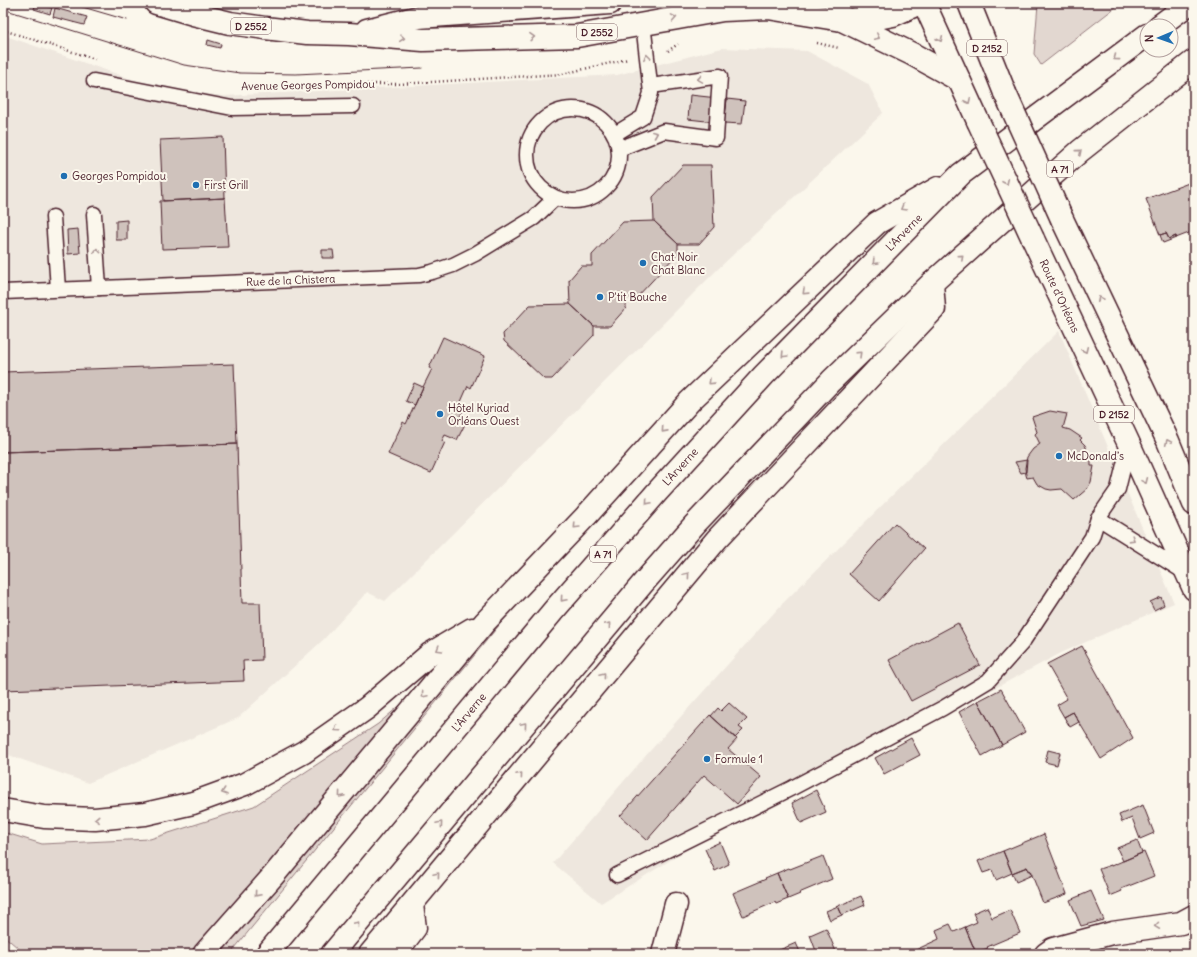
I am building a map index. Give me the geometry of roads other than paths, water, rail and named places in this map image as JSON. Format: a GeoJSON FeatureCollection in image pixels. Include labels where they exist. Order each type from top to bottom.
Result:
{"type":"FeatureCollection","features":[{"type":"Feature","properties":{"kind":"main road","name":"D 2552"},"geometry":{"type":"LineString","coordinates":[[156,3],[230,23],[307,33],[349,34],[423,40],[570,36],[723,10],[768,8],[839,11]]}},
{"type":"Feature","properties":{"kind":"main road","name":"D 2552"},"geometry":{"type":"LineString","coordinates":[[349,34],[419,17],[610,3]]}},
{"type":"Feature","properties":{"kind":"main road"},"geometry":{"type":"LineString","coordinates":[[839,11],[893,15],[920,3]]}},
{"type":"Feature","properties":{"kind":"main road","name":"Route d'Orléans"},"geometry":{"type":"LineString","coordinates":[[924,3],[1191,581]]}},
{"type":"Feature","properties":{"kind":"main road","name":"D 2152"},"geometry":{"type":"LineString","coordinates":[[969,3],[1006,93],[1062,219],[1168,441],[1194,504]]}},
{"type":"Feature","properties":{"kind":"main road"},"geometry":{"type":"LineString","coordinates":[[1169,18],[1190,3]]}},
{"type":"Feature","properties":{"kind":"main road"},"geometry":{"type":"LineString","coordinates":[[839,11],[959,80]]}},
{"type":"Feature","properties":{"kind":"main road","name":"L'Arverne"},"geometry":{"type":"LineString","coordinates":[[267,954],[554,610],[658,490],[764,375],[961,174],[1139,41]]}},
{"type":"Feature","properties":{"kind":"main road","name":"A 71"},"geometry":{"type":"LineString","coordinates":[[332,954],[639,588],[695,524],[831,381],[932,283],[1080,151],[1194,61]]}},
{"type":"Feature","properties":{"kind":"main road"},"geometry":{"type":"LineString","coordinates":[[204,954],[273,876],[485,622],[586,516],[690,401],[877,223],[961,174]]}},
{"type":"Feature","properties":{"kind":"main road"},"geometry":{"type":"LineString","coordinates":[[370,954],[717,539],[934,309],[932,283]]}},
{"type":"Feature","properties":{"kind":"main road"},"geometry":{"type":"LineString","coordinates":[[3,810],[44,817],[95,819],[145,814],[193,803],[245,784],[304,752],[367,708],[430,654],[485,622]]}},
{"type":"Feature","properties":{"kind":"main road"},"geometry":{"type":"LineString","coordinates":[[663,954],[676,904]]}},
{"type":"Feature","properties":{"kind":"main road"},"geometry":{"type":"LineString","coordinates":[[395,954],[415,928],[412,905]]}},
{"type":"Feature","properties":{"kind":"main road"},"geometry":{"type":"LineString","coordinates":[[1046,954],[1053,949],[1112,933],[1181,923],[1194,916]]}},
{"type":"Feature","properties":{"kind":"lane"},"geometry":{"type":"LineString","coordinates":[[615,134],[643,117],[651,93],[643,23]]}},
{"type":"Feature","properties":{"kind":"lane"},"geometry":{"type":"LineString","coordinates":[[619,149],[664,131],[716,138],[720,76],[651,86]]}},
{"type":"Feature","properties":{"kind":"lane"},"geometry":{"type":"LineString","coordinates":[[94,81],[232,108],[353,106]]}},
{"type":"Feature","properties":{"kind":"lane"},"geometry":{"type":"LineString","coordinates":[[565,109],[580,109],[594,113],[606,122],[615,134],[619,149],[618,164],[612,179],[602,191],[587,199],[571,201],[555,198],[543,190],[533,178],[528,164],[527,150],[531,135],[539,123],[551,114],[565,109]]}},
{"type":"Feature","properties":{"kind":"lane","name":"Rue de la Chistera"},"geometry":{"type":"LineString","coordinates":[[3,292],[419,275],[432,272],[475,254],[534,218],[555,198]]}},
{"type":"Feature","properties":{"kind":"lane"},"geometry":{"type":"LineString","coordinates":[[94,214],[99,288]]}},
{"type":"Feature","properties":{"kind":"lane"},"geometry":{"type":"LineString","coordinates":[[53,217],[58,290]]}},
{"type":"Feature","properties":{"kind":"lane"},"geometry":{"type":"LineString","coordinates":[[617,876],[792,788],[943,708],[988,681],[1022,643],[1092,537],[1098,518],[1118,489],[1129,444]]}},
{"type":"Feature","properties":{"kind":"lane"},"geometry":{"type":"LineString","coordinates":[[1098,518],[1191,581]]}},
{"type":"Feature","properties":{"kind":"tram line"},"geometry":{"type":"LineString","coordinates":[[69,3],[127,20]]}},
{"type":"Feature","properties":{"kind":"tram line"},"geometry":{"type":"LineString","coordinates":[[3,9],[184,65],[240,73],[296,74],[422,68]]}},
{"type":"Feature","properties":{"kind":"place","name":"Georges Pompidou"},"geometry":{"type":"Point","coordinates":[64,176]}},
{"type":"Feature","properties":{"kind":"place","name":"First Grill"},"geometry":{"type":"Point","coordinates":[196,185]}},
{"type":"Feature","properties":{"kind":"place","name":"Chat Noir Chat Blanc"},"geometry":{"type":"Point","coordinates":[643,263]}},
{"type":"Feature","properties":{"kind":"place","name":"P'tit Bouche"},"geometry":{"type":"Point","coordinates":[600,297]}},
{"type":"Feature","properties":{"kind":"place","name":"Hôtel Kyriad Orléans Ouest"},"geometry":{"type":"Point","coordinates":[440,414]}},
{"type":"Feature","properties":{"kind":"place","name":"McDonald's"},"geometry":{"type":"Point","coordinates":[1059,456]}},
{"type":"Feature","properties":{"kind":"place","name":"Formule 1"},"geometry":{"type":"Point","coordinates":[707,759]}}]}
